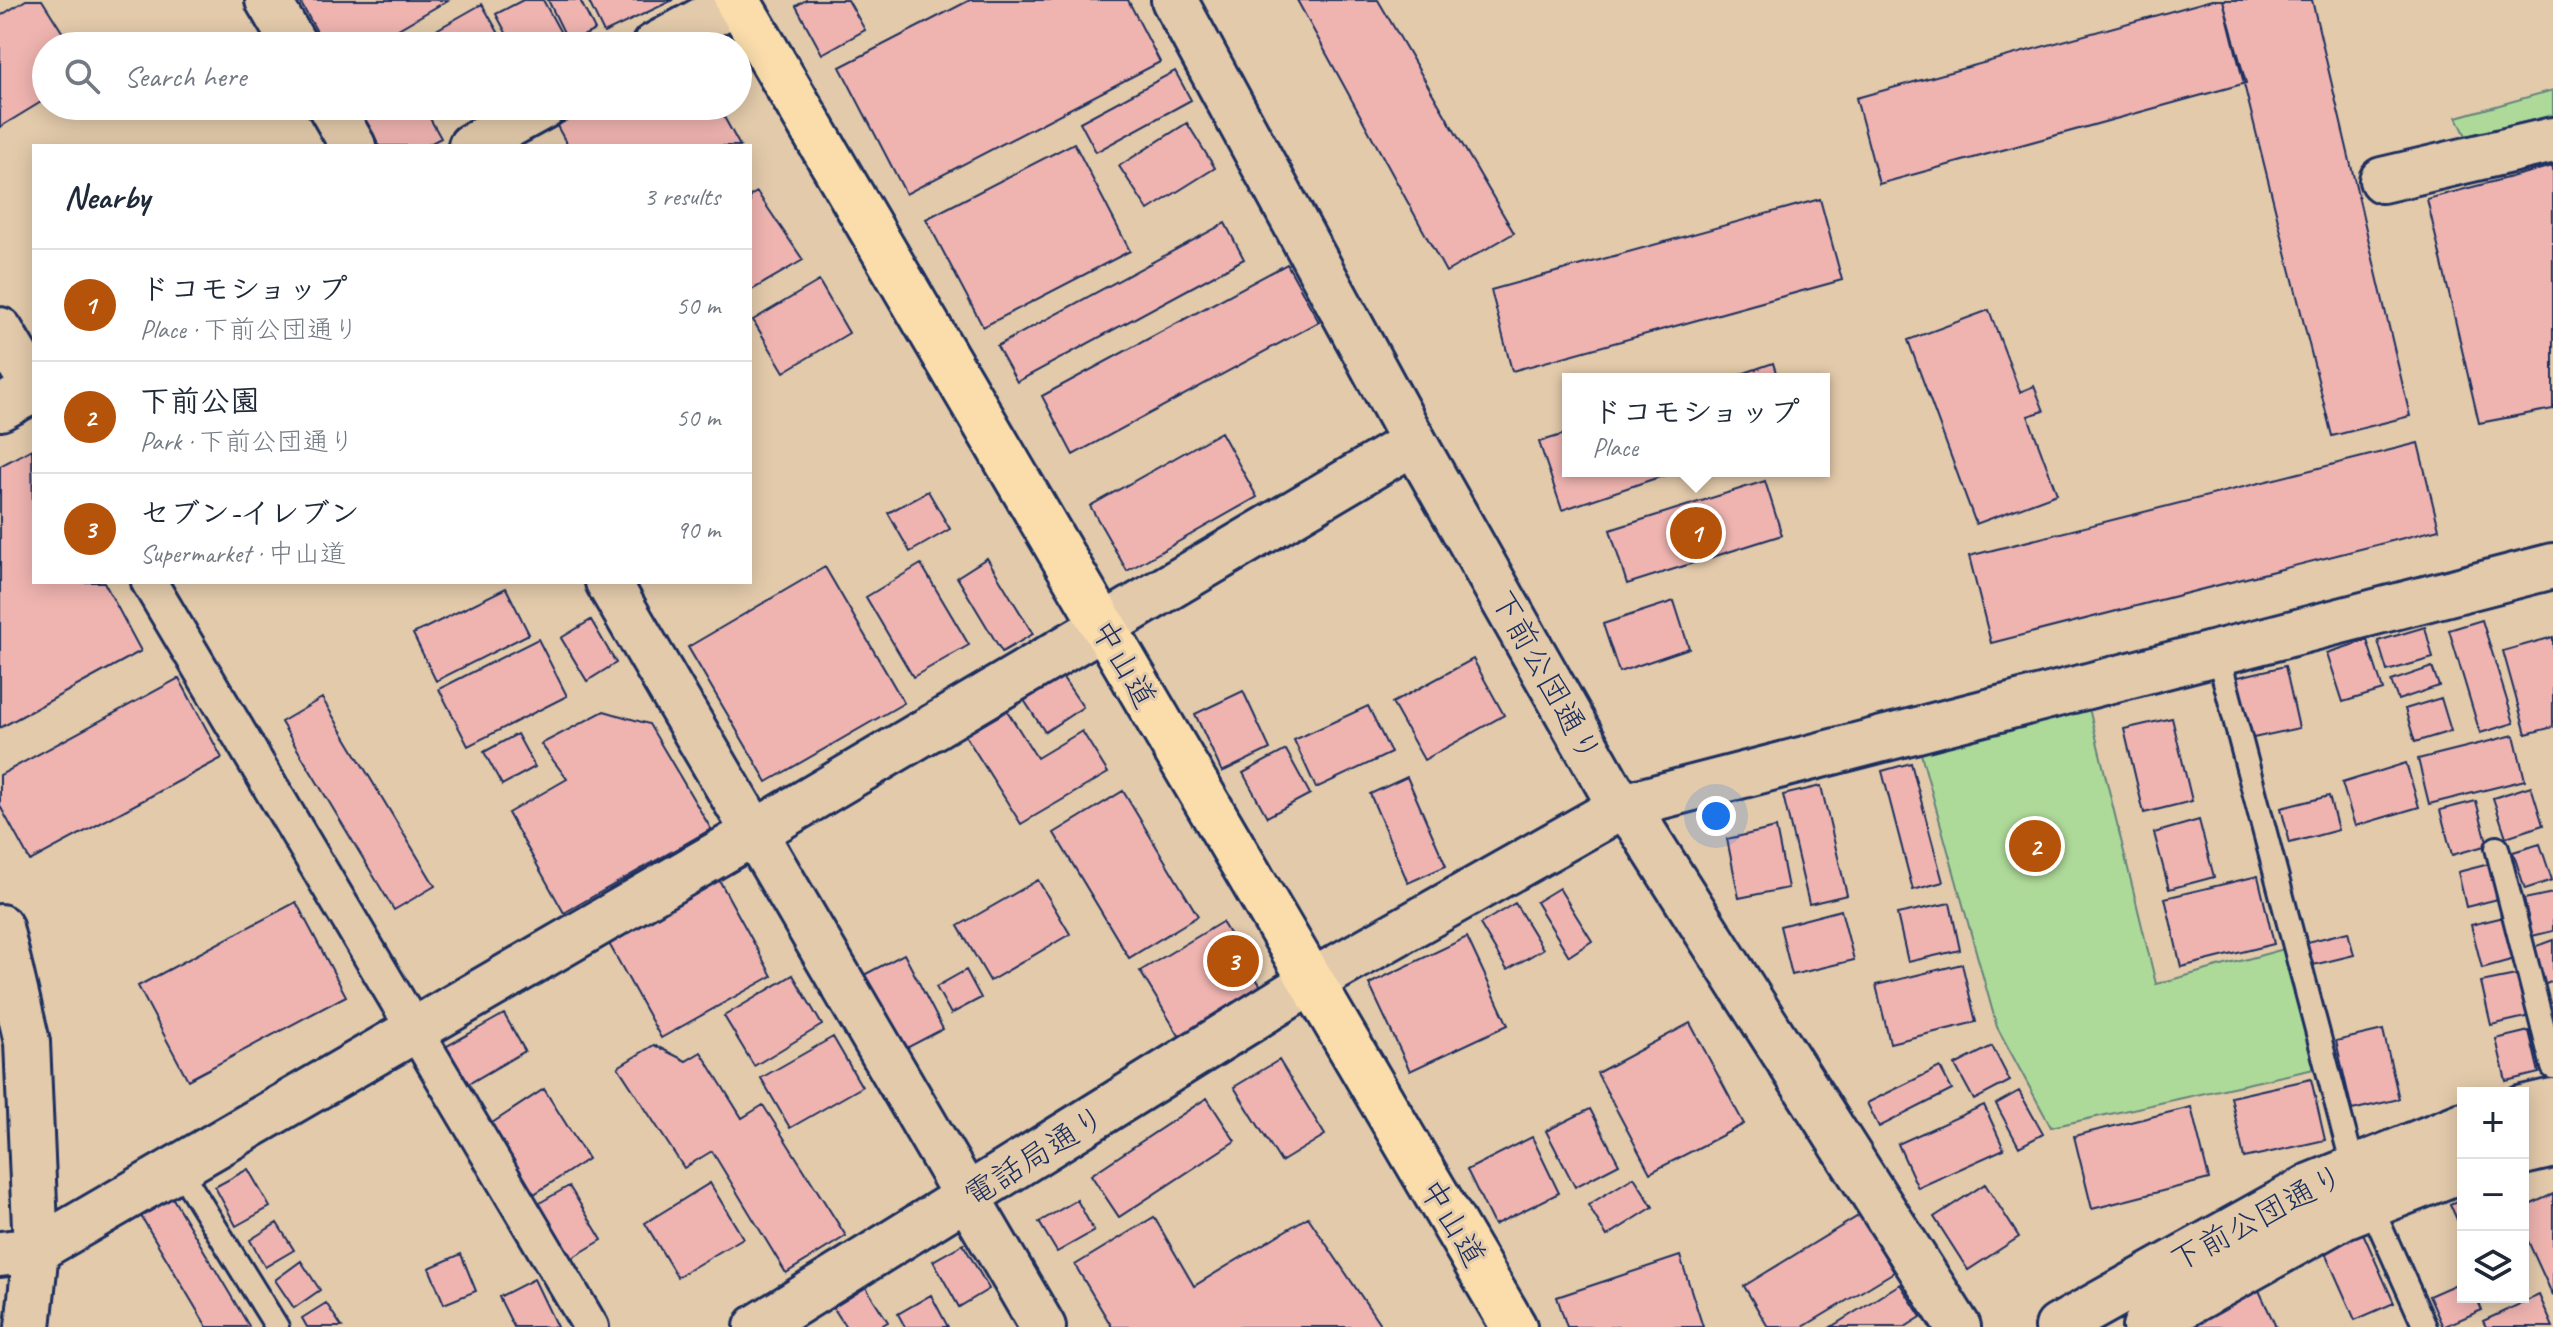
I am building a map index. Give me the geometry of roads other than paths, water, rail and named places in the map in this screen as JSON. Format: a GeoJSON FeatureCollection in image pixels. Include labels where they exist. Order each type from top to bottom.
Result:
{"type":"FeatureCollection","features":[{"type":"Feature","properties":{"kind":"highway","name":"中山道"},"geometry":{"type":"LineString","coordinates":[[738,0],[1514,1327]]}},
{"type":"Feature","properties":{"kind":"street"},"geometry":{"type":"LineString","coordinates":[[268,0],[287,32]]}},
{"type":"Feature","properties":{"kind":"street"},"geometry":{"type":"LineString","coordinates":[[680,32],[738,0]]}},
{"type":"Feature","properties":{"kind":"street","name":"下前公団通り"},"geometry":{"type":"LineString","coordinates":[[1174,0],[1414,442],[1623,806],[1639,825],[1958,1327]]}},
{"type":"Feature","properties":{"kind":"street"},"geometry":{"type":"LineString","coordinates":[[338,120],[352,144]]}},
{"type":"Feature","properties":{"kind":"street"},"geometry":{"type":"LineString","coordinates":[[475,144],[518,120]]}},
{"type":"Feature","properties":{"kind":"street"},"geometry":{"type":"LineString","coordinates":[[2382,180],[2553,140]]}},
{"type":"Feature","properties":{"kind":"street"},"geometry":{"type":"LineString","coordinates":[[0,330],[32,385]]}},
{"type":"Feature","properties":{"kind":"street"},"geometry":{"type":"LineString","coordinates":[[0,408],[32,389]]}},
{"type":"Feature","properties":{"kind":"street"},"geometry":{"type":"LineString","coordinates":[[18,1252],[178,1167],[413,1031],[1414,442]]}},
{"type":"Feature","properties":{"kind":"street","name":"電話局通り"},"geometry":{"type":"LineString","coordinates":[[757,1327],[1311,982],[1623,806],[2553,566]]}},
{"type":"Feature","properties":{"kind":"street"},"geometry":{"type":"LineString","coordinates":[[150,584],[591,1327]]}},
{"type":"Feature","properties":{"kind":"street"},"geometry":{"type":"LineString","coordinates":[[609,584],[1043,1327]]}},
{"type":"Feature","properties":{"kind":"street"},"geometry":{"type":"LineString","coordinates":[[0,927],[27,1042],[18,1252],[28,1327]]}},
{"type":"Feature","properties":{"kind":"street"},"geometry":{"type":"LineString","coordinates":[[2529,1107],[2553,1101]]}},
{"type":"Feature","properties":{"kind":"street","name":"下前公団通り"},"geometry":{"type":"LineString","coordinates":[[2058,1327],[2270,1208],[2353,1166],[2457,1127]]}},
{"type":"Feature","properties":{"kind":"street"},"geometry":{"type":"LineString","coordinates":[[2529,1151],[2553,1145]]}},
{"type":"Feature","properties":{"kind":"street","name":"下前公団通り"},"geometry":{"type":"LineString","coordinates":[[2145,1327],[2331,1223],[2457,1171]]}},
{"type":"Feature","properties":{"kind":"lane"},"geometry":{"type":"LineString","coordinates":[[2217,651],[2353,1166],[2425,1327]]}},
{"type":"Feature","properties":{"kind":"lane"},"geometry":{"type":"LineString","coordinates":[[2497,848],[2553,1067]]}},
{"type":"Feature","properties":{"kind":"lane"},"geometry":{"type":"LineString","coordinates":[[178,1167],[277,1327]]}},
{"type":"Feature","properties":{"kind":"place","name":"ドコモショップ"},"geometry":{"type":"Point","coordinates":[1696,533]}},
{"type":"Feature","properties":{"kind":"place","name":"下前公園"},"geometry":{"type":"Point","coordinates":[2035,846]}},
{"type":"Feature","properties":{"kind":"place","name":"セブン-イレブン"},"geometry":{"type":"Point","coordinates":[1233,961]}}]}
